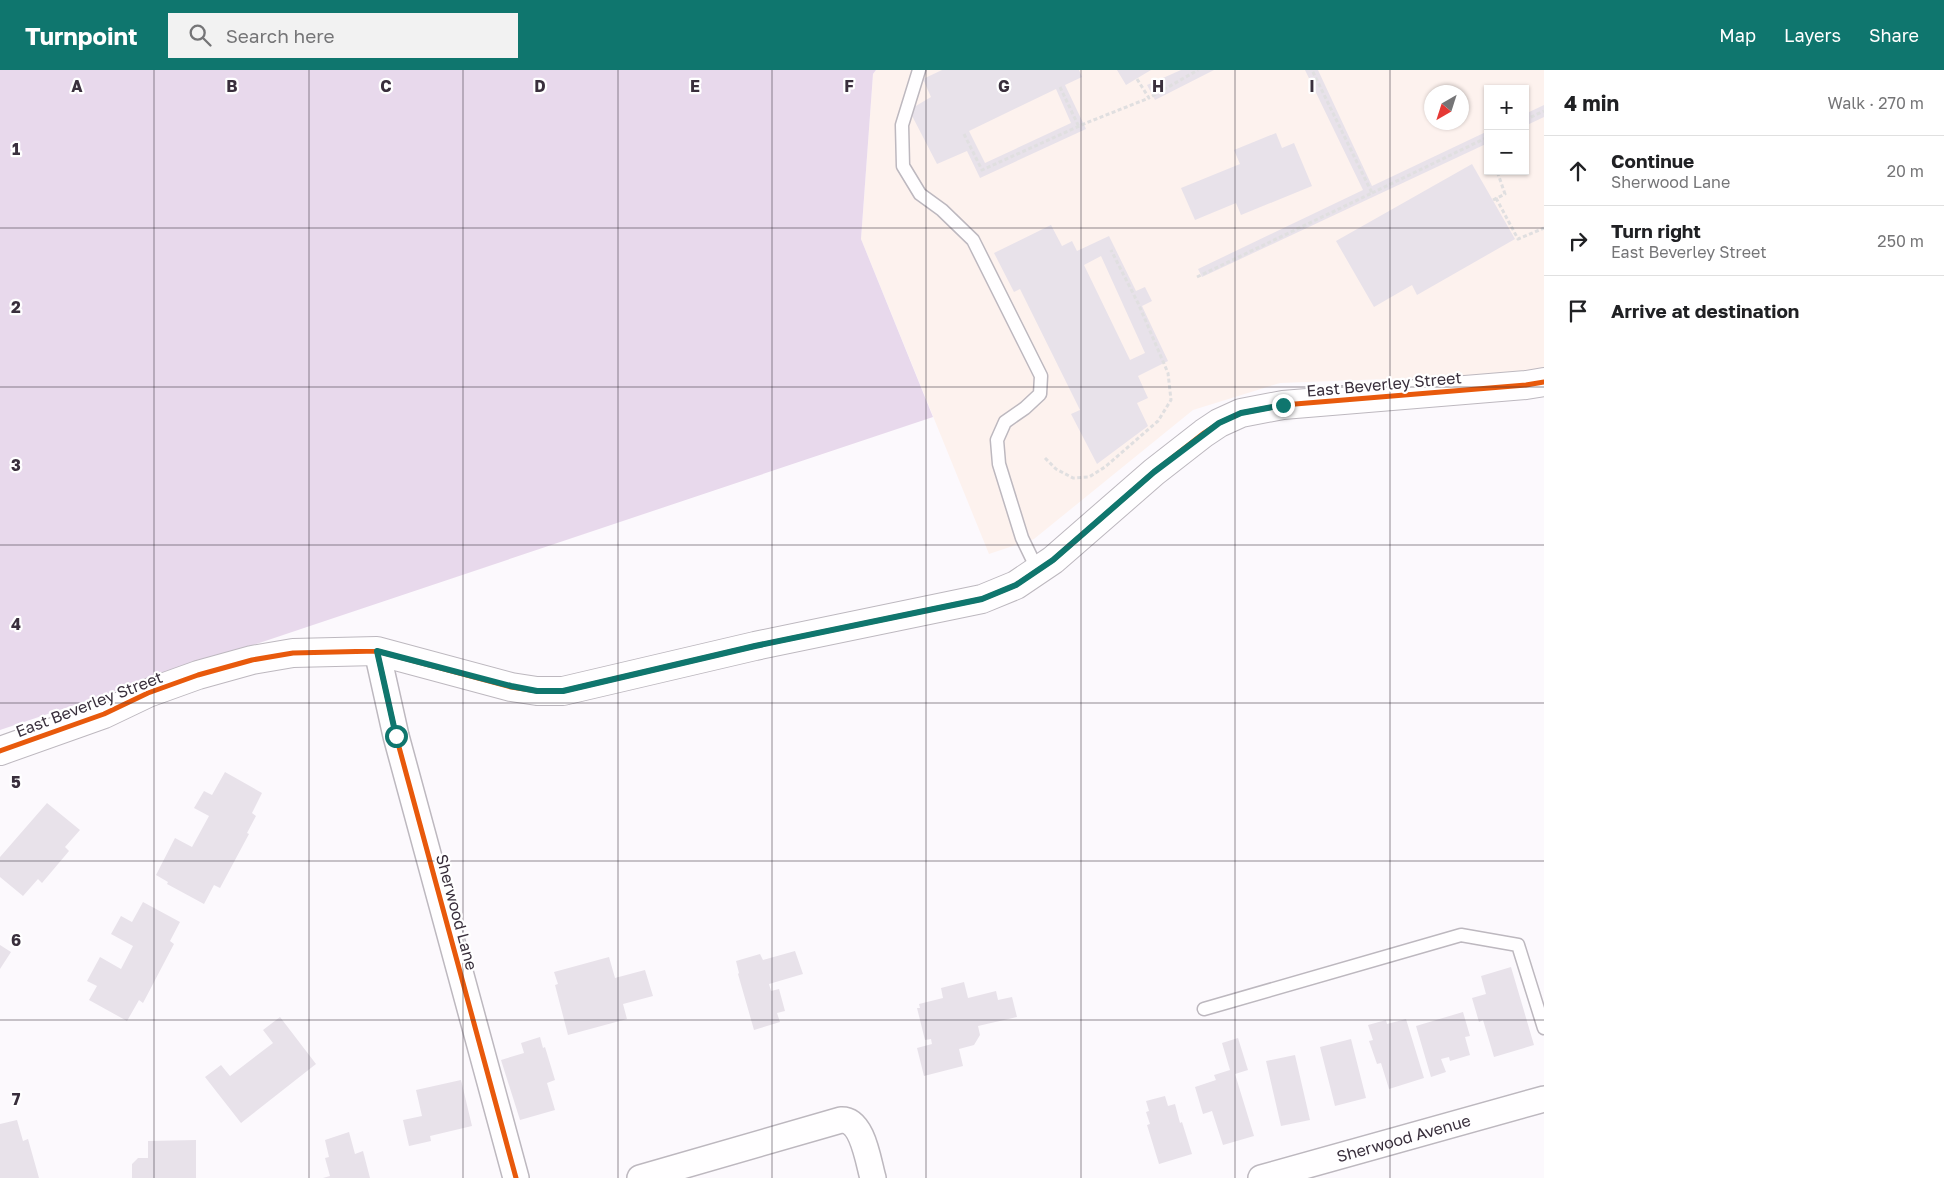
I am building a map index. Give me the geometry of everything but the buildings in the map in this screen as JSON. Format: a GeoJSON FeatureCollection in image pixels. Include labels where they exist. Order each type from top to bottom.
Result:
{"type":"FeatureCollection","features":[{"type":"Feature","properties":{"kind":"street","name":"East Beverley Street"},"geometry":{"type":"LineString","coordinates":[[0,751],[104,714],[148,693],[219,669],[252,660],[293,653],[377,651],[511,686],[537,691],[563,691],[755,646],[982,599],[1016,585],[1038,571],[1073,544],[1154,472],[1204,433],[1219,423],[1241,413],[1283,405],[1544,382]]}},
{"type":"Feature","properties":{"kind":"street","name":"Sherwood Lane"},"geometry":{"type":"LineString","coordinates":[[377,651],[396,736],[516,1178]]}},
{"type":"Feature","properties":{"kind":"street","name":"Sherwood Avenue"},"geometry":{"type":"LineString","coordinates":[[1261,1178],[1544,1099]]}},
{"type":"Feature","properties":{"kind":"street"},"geometry":{"type":"LineString","coordinates":[[640,1178],[847,1119],[854,1123],[860,1132],[873,1178]]}},
{"type":"Feature","properties":{"kind":"lane"},"geometry":{"type":"LineString","coordinates":[[919,70],[902,125],[902,166],[920,194],[942,210],[973,240],[1041,376],[1040,394],[1026,408],[1005,422],[997,440],[1000,464],[1022,538],[1038,571]]}},
{"type":"Feature","properties":{"kind":"lane"},"geometry":{"type":"LineString","coordinates":[[1204,1009],[1461,935],[1518,945],[1544,1028]]}},
{"type":"Feature","properties":{"kind":"path"},"geometry":{"type":"LineString","coordinates":[[964,134],[982,170],[1149,98],[1198,70]]}},
{"type":"Feature","properties":{"kind":"path"},"geometry":{"type":"LineString","coordinates":[[1312,70],[1372,193]]}},
{"type":"Feature","properties":{"kind":"path"},"geometry":{"type":"LineString","coordinates":[[1137,79],[1149,98]]}},
{"type":"Feature","properties":{"kind":"path"},"geometry":{"type":"LineString","coordinates":[[1060,87],[1078,127]]}},
{"type":"Feature","properties":{"kind":"path"},"geometry":{"type":"LineString","coordinates":[[1529,118],[1544,111]]}},
{"type":"Feature","properties":{"kind":"path"},"geometry":{"type":"LineString","coordinates":[[1197,277],[1484,140]]}},
{"type":"Feature","properties":{"kind":"path"},"geometry":{"type":"LineString","coordinates":[[1498,175],[1505,194],[1495,199],[1518,239],[1544,228]]}},
{"type":"Feature","properties":{"kind":"path"},"geometry":{"type":"LineString","coordinates":[[1045,458],[1056,469],[1074,478],[1089,477],[1105,467],[1158,421],[1171,400],[1168,373],[1138,303],[1112,250]]}},
{"type":"Feature","properties":{"kind":"shaded area"},"geometry":{"type":"Polygon","coordinates":[[[0,70],[876,70],[873,74],[861,239],[933,417],[0,730],[0,70]]]}},
{"type":"Feature","properties":{"kind":"shaded area"},"geometry":{"type":"Polygon","coordinates":[[[876,70],[1544,70],[1544,369],[1521,374],[1280,383],[1193,410],[1034,539],[989,554],[861,239],[873,74],[876,70]]]}},
{"type":"Feature","properties":{"kind":"cycle path"},"geometry":{"type":"LineString","coordinates":[[0,751],[104,714],[148,693],[198,675],[252,660],[293,653],[377,651],[511,687],[537,691],[563,691],[755,646],[982,599],[1016,585],[1053,560],[1154,472],[1204,433],[1219,423],[1241,413],[1283,405],[1544,382]]}},
{"type":"Feature","properties":{"kind":"cycle path"},"geometry":{"type":"LineString","coordinates":[[377,651],[396,736],[516,1178]]}},
{"type":"Feature","properties":{"kind":"route"},"geometry":{"type":"LineString","coordinates":[[396,736],[377,651],[524,689],[563,691],[755,646],[982,599],[1016,585],[1053,560],[1154,472],[1219,423],[1241,413],[1283,405]]}}]}
